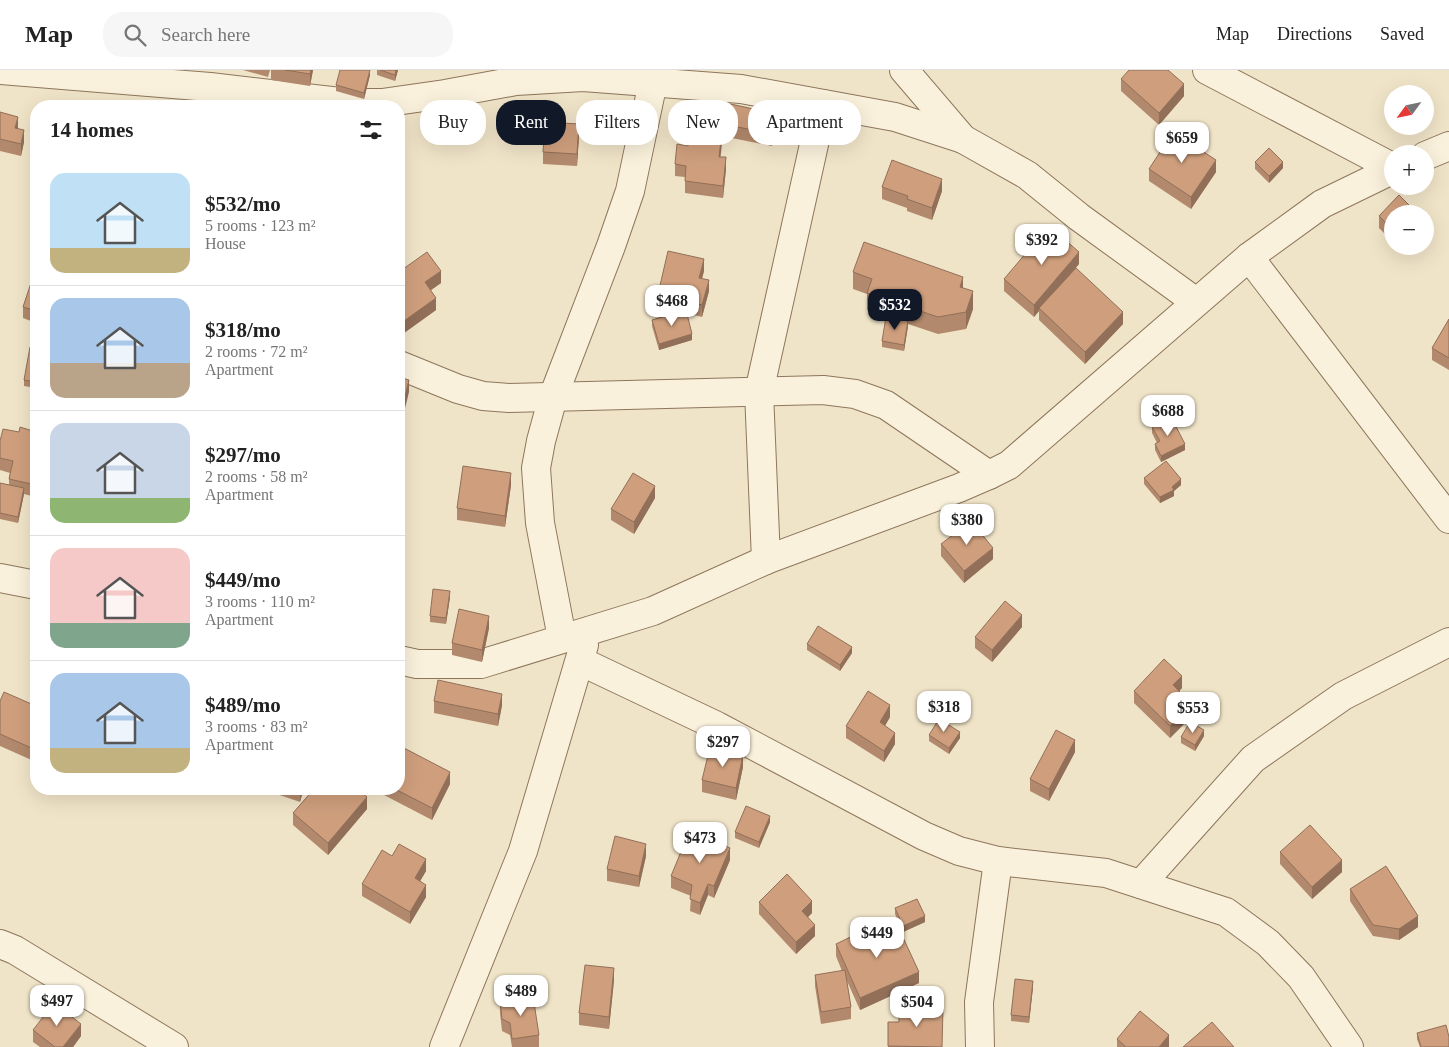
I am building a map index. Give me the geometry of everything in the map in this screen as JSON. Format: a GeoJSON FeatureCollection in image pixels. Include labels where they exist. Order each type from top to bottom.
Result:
{"type":"FeatureCollection","features":[{"type":"Feature","properties":{"kind":"street"},"geometry":{"type":"LineString","coordinates":[[0,70],[210,87],[322,100]]}},
{"type":"Feature","properties":{"kind":"street"},"geometry":{"type":"LineString","coordinates":[[904,70],[963,139]]}},
{"type":"Feature","properties":{"kind":"street"},"geometry":{"type":"LineString","coordinates":[[1207,70],[1384,164]]}},
{"type":"Feature","properties":{"kind":"street"},"geometry":{"type":"LineString","coordinates":[[403,100],[516,80],[578,74],[652,76],[801,100]]}},
{"type":"Feature","properties":{"kind":"street"},"geometry":{"type":"LineString","coordinates":[[562,638],[540,523],[536,468],[553,397],[630,191],[652,76]]}},
{"type":"Feature","properties":{"kind":"street"},"geometry":{"type":"LineString","coordinates":[[861,111],[895,117],[963,139],[1027,175],[1079,217],[1196,302]]}},
{"type":"Feature","properties":{"kind":"street"},"geometry":{"type":"LineString","coordinates":[[766,560],[759,392],[814,145]]}},
{"type":"Feature","properties":{"kind":"street"},"geometry":{"type":"LineString","coordinates":[[1434,152],[1449,146]]}},
{"type":"Feature","properties":{"kind":"street"},"geometry":{"type":"LineString","coordinates":[[405,661],[417,664],[481,664],[653,611],[766,560],[989,475],[1009,465],[1250,257],[1322,204],[1384,172]]}},
{"type":"Feature","properties":{"kind":"street"},"geometry":{"type":"LineString","coordinates":[[1250,257],[1448,513]]}},
{"type":"Feature","properties":{"kind":"street"},"geometry":{"type":"LineString","coordinates":[[405,367],[458,389],[483,396],[509,398],[823,390],[855,394],[886,405],[989,475]]}},
{"type":"Feature","properties":{"kind":"street"},"geometry":{"type":"LineString","coordinates":[[0,578],[30,584]]}},
{"type":"Feature","properties":{"kind":"street"},"geometry":{"type":"LineString","coordinates":[[444,1047],[523,851],[589,630]]}},
{"type":"Feature","properties":{"kind":"street"},"geometry":{"type":"LineString","coordinates":[[1141,884],[1253,759],[1343,696],[1449,642]]}},
{"type":"Feature","properties":{"kind":"street"},"geometry":{"type":"LineString","coordinates":[[580,661],[717,726],[924,836],[959,852],[998,861],[1106,873],[1226,912],[1268,943],[1301,977],[1349,1047]]}},
{"type":"Feature","properties":{"kind":"street"},"geometry":{"type":"LineString","coordinates":[[980,1047],[979,1002],[998,861]]}},
{"type":"Feature","properties":{"kind":"street"},"geometry":{"type":"LineString","coordinates":[[0,944],[15,950],[174,1047]]}},
{"type":"Feature","properties":{"kind":"building"},"geometry":{"type":"Polygon","coordinates":[[[285,70],[311,70],[310,74],[285,70]]]}},
{"type":"Feature","properties":{"kind":"building"},"geometry":{"type":"Polygon","coordinates":[[[340,70],[370,70],[364,93],[336,85],[340,70]]]}},
{"type":"Feature","properties":{"kind":"building"},"geometry":{"type":"Polygon","coordinates":[[[380,70],[396,70],[395,75],[380,70]]]}},
{"type":"Feature","properties":{"kind":"building"},"geometry":{"type":"Polygon","coordinates":[[[1129,70],[1168,70],[1184,84],[1159,113],[1121,79],[1129,70]]]}},
{"type":"Feature","properties":{"kind":"building"},"geometry":{"type":"Polygon","coordinates":[[[738,106],[748,108],[748,129],[738,127],[738,106]]]}},
{"type":"Feature","properties":{"kind":"building"},"geometry":{"type":"Polygon","coordinates":[[[0,112],[18,117],[15,128],[24,130],[21,144],[0,139],[0,112]]]}},
{"type":"Feature","properties":{"kind":"building"},"geometry":{"type":"Polygon","coordinates":[[[566,123],[576,124],[577,154],[543,152],[543,145],[566,145],[566,123]]]}},
{"type":"Feature","properties":{"kind":"building"},"geometry":{"type":"Polygon","coordinates":[[[1173,132],[1216,160],[1191,197],[1149,169],[1173,132]]]}},
{"type":"Feature","properties":{"kind":"building"},"geometry":{"type":"Polygon","coordinates":[[[677,145],[720,145],[719,157],[726,157],[723,186],[685,181],[686,166],[675,164],[677,145]]]}},
{"type":"Feature","properties":{"kind":"building"},"geometry":{"type":"Polygon","coordinates":[[[1269,148],[1283,162],[1269,176],[1255,162],[1269,148]]]}},
{"type":"Feature","properties":{"kind":"building"},"geometry":{"type":"Polygon","coordinates":[[[892,160],[942,179],[932,208],[907,199],[908,196],[882,187],[892,160]]]}},
{"type":"Feature","properties":{"kind":"building"},"geometry":{"type":"Polygon","coordinates":[[[1399,195],[1409,205],[1389,205],[1399,195]]]}},
{"type":"Feature","properties":{"kind":"building"},"geometry":{"type":"Polygon","coordinates":[[[1384,211],[1384,221],[1379,216],[1384,211]]]}},
{"type":"Feature","properties":{"kind":"building"},"geometry":{"type":"Polygon","coordinates":[[[1049,226],[1079,252],[1034,305],[1004,279],[1049,226]]]}},
{"type":"Feature","properties":{"kind":"building"},"geometry":{"type":"Polygon","coordinates":[[[864,242],[963,277],[960,287],[973,291],[966,312],[938,317],[867,293],[872,279],[853,272],[864,242]]]}},
{"type":"Feature","properties":{"kind":"building"},"geometry":{"type":"Polygon","coordinates":[[[668,251],[704,259],[699,278],[709,280],[702,305],[658,294],[668,251]]]}},
{"type":"Feature","properties":{"kind":"building"},"geometry":{"type":"Polygon","coordinates":[[[427,252],[441,271],[425,282],[436,298],[405,320],[405,268],[427,252]]]}},
{"type":"Feature","properties":{"kind":"building"},"geometry":{"type":"Polygon","coordinates":[[[1076,268],[1123,312],[1085,352],[1039,308],[1076,268]]]}},
{"type":"Feature","properties":{"kind":"building"},"geometry":{"type":"Polygon","coordinates":[[[30,286],[30,309],[23,307],[30,286]]]}},
{"type":"Feature","properties":{"kind":"building"},"geometry":{"type":"Polygon","coordinates":[[[686,310],[692,334],[659,344],[652,320],[686,310]]]}},
{"type":"Feature","properties":{"kind":"building"},"geometry":{"type":"Polygon","coordinates":[[[886,317],[908,321],[904,345],[882,341],[886,317]]]}},
{"type":"Feature","properties":{"kind":"building"},"geometry":{"type":"Polygon","coordinates":[[[1449,319],[1449,358],[1432,348],[1449,319]]]}},
{"type":"Feature","properties":{"kind":"building"},"geometry":{"type":"Polygon","coordinates":[[[30,347],[30,381],[24,380],[30,347]]]}},
{"type":"Feature","properties":{"kind":"building"},"geometry":{"type":"Polygon","coordinates":[[[405,379],[409,380],[405,396],[405,379]]]}},
{"type":"Feature","properties":{"kind":"building"},"geometry":{"type":"Polygon","coordinates":[[[1171,417],[1185,444],[1161,456],[1155,444],[1160,441],[1152,427],[1171,417]]]}},
{"type":"Feature","properties":{"kind":"building"},"geometry":{"type":"Polygon","coordinates":[[[20,427],[30,430],[30,484],[9,479],[13,461],[0,458],[0,441],[3,429],[19,432],[20,427]]]}},
{"type":"Feature","properties":{"kind":"building"},"geometry":{"type":"Polygon","coordinates":[[[1166,461],[1181,479],[1172,487],[1174,490],[1160,497],[1144,478],[1166,461]]]}},
{"type":"Feature","properties":{"kind":"building"},"geometry":{"type":"Polygon","coordinates":[[[463,466],[511,473],[505,516],[457,508],[463,466]]]}},
{"type":"Feature","properties":{"kind":"building"},"geometry":{"type":"Polygon","coordinates":[[[633,473],[655,486],[634,522],[611,509],[633,473]]]}},
{"type":"Feature","properties":{"kind":"building"},"geometry":{"type":"Polygon","coordinates":[[[0,483],[24,488],[18,517],[0,513],[0,483]]]}},
{"type":"Feature","properties":{"kind":"building"},"geometry":{"type":"Polygon","coordinates":[[[971,521],[993,548],[964,571],[941,544],[971,521]]]}},
{"type":"Feature","properties":{"kind":"building"},"geometry":{"type":"Polygon","coordinates":[[[433,589],[450,591],[446,618],[430,616],[433,589]]]}},
{"type":"Feature","properties":{"kind":"building"},"geometry":{"type":"Polygon","coordinates":[[[1005,601],[1022,615],[992,650],[975,637],[1005,601]]]}},
{"type":"Feature","properties":{"kind":"building"},"geometry":{"type":"Polygon","coordinates":[[[459,609],[489,616],[482,650],[452,643],[459,609]]]}},
{"type":"Feature","properties":{"kind":"building"},"geometry":{"type":"Polygon","coordinates":[[[818,626],[852,647],[840,665],[807,644],[818,626]]]}},
{"type":"Feature","properties":{"kind":"building"},"geometry":{"type":"Polygon","coordinates":[[[1164,659],[1182,676],[1173,685],[1192,704],[1170,726],[1134,691],[1164,659]]]}},
{"type":"Feature","properties":{"kind":"building"},"geometry":{"type":"Polygon","coordinates":[[[438,680],[502,694],[498,714],[434,701],[438,680]]]}},
{"type":"Feature","properties":{"kind":"building"},"geometry":{"type":"Polygon","coordinates":[[[868,691],[890,705],[880,722],[895,733],[884,751],[846,726],[868,691]]]}},
{"type":"Feature","properties":{"kind":"building"},"geometry":{"type":"Polygon","coordinates":[[[4,692],[30,703],[30,747],[0,734],[0,701],[4,692]]]}},
{"type":"Feature","properties":{"kind":"building"},"geometry":{"type":"Polygon","coordinates":[[[939,719],[960,732],[949,748],[929,735],[939,719]]]}},
{"type":"Feature","properties":{"kind":"building"},"geometry":{"type":"Polygon","coordinates":[[[1190,722],[1204,730],[1195,745],[1181,737],[1190,722]]]}},
{"type":"Feature","properties":{"kind":"building"},"geometry":{"type":"Polygon","coordinates":[[[1056,730],[1075,740],[1049,789],[1030,779],[1056,730]]]}},
{"type":"Feature","properties":{"kind":"building"},"geometry":{"type":"Polygon","coordinates":[[[710,747],[743,755],[736,788],[702,780],[710,747]]]}},
{"type":"Feature","properties":{"kind":"building"},"geometry":{"type":"Polygon","coordinates":[[[405,749],[450,772],[432,808],[405,794],[405,749]]]}},
{"type":"Feature","properties":{"kind":"building"},"geometry":{"type":"Polygon","coordinates":[[[309,795],[364,795],[367,797],[328,843],[293,813],[309,795]]]}},
{"type":"Feature","properties":{"kind":"building"},"geometry":{"type":"Polygon","coordinates":[[[746,806],[770,816],[759,842],[735,832],[746,806]]]}},
{"type":"Feature","properties":{"kind":"building"},"geometry":{"type":"Polygon","coordinates":[[[1310,825],[1342,860],[1312,887],[1280,852],[1310,825]]]}},
{"type":"Feature","properties":{"kind":"building"},"geometry":{"type":"Polygon","coordinates":[[[690,830],[730,848],[714,886],[708,884],[700,903],[690,899],[692,885],[671,876],[690,830]]]}},
{"type":"Feature","properties":{"kind":"building"},"geometry":{"type":"Polygon","coordinates":[[[615,836],[646,844],[639,876],[607,869],[615,836]]]}},
{"type":"Feature","properties":{"kind":"building"},"geometry":{"type":"Polygon","coordinates":[[[399,844],[426,859],[415,878],[426,885],[410,912],[362,884],[382,850],[392,856],[399,844]]]}},
{"type":"Feature","properties":{"kind":"building"},"geometry":{"type":"Polygon","coordinates":[[[1386,866],[1418,916],[1399,929],[1373,925],[1350,889],[1386,866]]]}},
{"type":"Feature","properties":{"kind":"building"},"geometry":{"type":"Polygon","coordinates":[[[787,874],[812,901],[802,911],[815,925],[796,942],[759,902],[787,874]]]}},
{"type":"Feature","properties":{"kind":"building"},"geometry":{"type":"Polygon","coordinates":[[[917,899],[925,916],[903,926],[895,908],[917,899]]]}},
{"type":"Feature","properties":{"kind":"building"},"geometry":{"type":"Polygon","coordinates":[[[886,920],[893,934],[900,931],[919,972],[860,998],[836,944],[886,920]]]}},
{"type":"Feature","properties":{"kind":"building"},"geometry":{"type":"Polygon","coordinates":[[[585,965],[614,968],[609,1017],[579,1013],[585,965]]]}},
{"type":"Feature","properties":{"kind":"building"},"geometry":{"type":"Polygon","coordinates":[[[845,970],[851,1007],[821,1012],[815,975],[845,970]]]}},
{"type":"Feature","properties":{"kind":"building"},"geometry":{"type":"Polygon","coordinates":[[[1015,979],[1033,981],[1029,1017],[1011,1015],[1015,979]]]}},
{"type":"Feature","properties":{"kind":"building"},"geometry":{"type":"Polygon","coordinates":[[[533,996],[539,1035],[512,1039],[510,1023],[502,1019],[500,1001],[533,996]]]}},
{"type":"Feature","properties":{"kind":"building"},"geometry":{"type":"Polygon","coordinates":[[[54,1003],[81,1024],[63,1047],[55,1047],[33,1030],[54,1003]]]}},
{"type":"Feature","properties":{"kind":"building"},"geometry":{"type":"Polygon","coordinates":[[[899,1008],[943,1009],[942,1047],[888,1046],[888,1022],[899,1022],[899,1008]]]}},
{"type":"Feature","properties":{"kind":"building"},"geometry":{"type":"Polygon","coordinates":[[[1140,1011],[1169,1035],[1159,1047],[1126,1047],[1117,1039],[1140,1011]]]}},
{"type":"Feature","properties":{"kind":"building"},"geometry":{"type":"Polygon","coordinates":[[[1212,1022],[1234,1047],[1183,1047],[1212,1022]]]}},
{"type":"Feature","properties":{"kind":"building"},"geometry":{"type":"Polygon","coordinates":[[[1446,1025],[1449,1047],[1421,1047],[1417,1033],[1446,1025]]]}}]}
